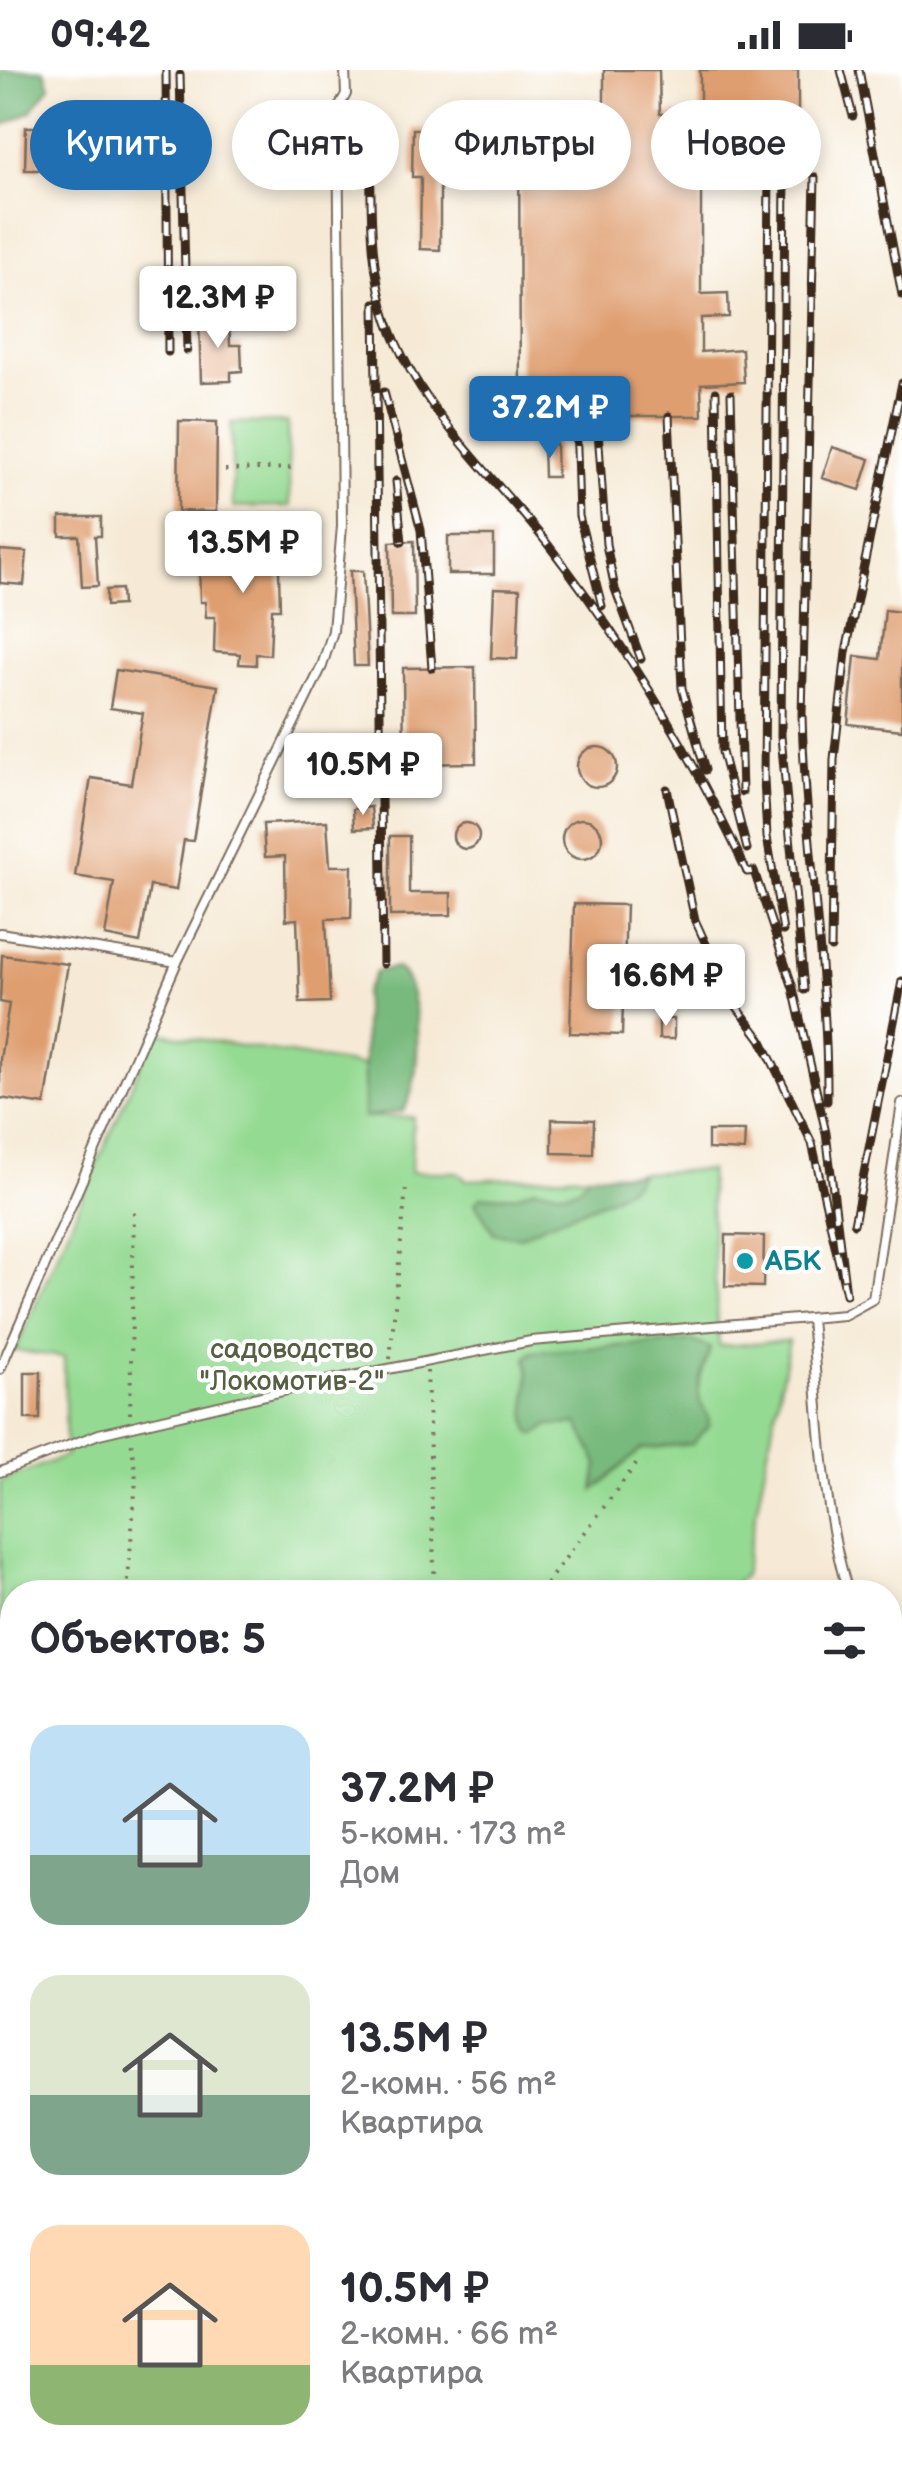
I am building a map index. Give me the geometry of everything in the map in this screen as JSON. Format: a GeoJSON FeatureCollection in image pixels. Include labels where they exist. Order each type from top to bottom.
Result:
{"type":"FeatureCollection","features":[{"type":"Feature","properties":{"kind":"lane"},"geometry":{"type":"LineString","coordinates":[[0,1369],[177,962],[322,666],[333,632],[342,526],[338,109],[346,94],[346,70]]}},
{"type":"Feature","properties":{"kind":"lane"},"geometry":{"type":"LineString","coordinates":[[0,933],[177,962]]}},
{"type":"Feature","properties":{"kind":"lane"},"geometry":{"type":"LineString","coordinates":[[0,1472],[130,1426],[531,1341],[844,1314],[873,1300],[902,1102]]}},
{"type":"Feature","properties":{"kind":"lane"},"geometry":{"type":"LineString","coordinates":[[811,1318],[822,1463],[836,1554],[844,1580]]}},
{"type":"Feature","properties":{"kind":"path"},"geometry":{"type":"LineString","coordinates":[[225,470],[295,468]]}},
{"type":"Feature","properties":{"kind":"path"},"geometry":{"type":"LineString","coordinates":[[390,1369],[406,1187]]}},
{"type":"Feature","properties":{"kind":"path"},"geometry":{"type":"LineString","coordinates":[[127,1580],[136,1480],[130,1426],[134,1212]]}},
{"type":"Feature","properties":{"kind":"path"},"geometry":{"type":"LineString","coordinates":[[426,1362],[435,1580]]}},
{"type":"Feature","properties":{"kind":"path"},"geometry":{"type":"LineString","coordinates":[[549,1580],[637,1463]]}},
{"type":"Feature","properties":{"kind":"green space"},"geometry":{"type":"Polygon","coordinates":[[[0,70],[44,70],[50,86],[39,100],[30,100],[30,112],[0,127],[0,70]]]}},
{"type":"Feature","properties":{"kind":"green space"},"geometry":{"type":"Polygon","coordinates":[[[287,422],[290,506],[233,507],[231,423],[287,422]]]}},
{"type":"Feature","properties":{"kind":"green space"},"geometry":{"type":"Polygon","coordinates":[[[397,968],[406,979],[416,1015],[414,1081],[403,1111],[364,1117],[364,994],[376,971],[397,968]]]}},
{"type":"Feature","properties":{"kind":"green space","name":"садоводство \"Локомотив-2\""},"geometry":{"type":"Polygon","coordinates":[[[155,1032],[364,1066],[364,1117],[413,1117],[411,1172],[457,1172],[466,1180],[709,1170],[719,1346],[789,1341],[744,1575],[739,1580],[0,1580],[0,1481],[66,1456],[64,1357],[15,1351],[155,1032]]]}},
{"type":"Feature","properties":{"kind":"green space"},"geometry":{"type":"Polygon","coordinates":[[[640,1173],[633,1183],[604,1201],[521,1237],[494,1233],[475,1203],[481,1197],[518,1195],[534,1188],[566,1192],[577,1189],[589,1175],[640,1173]]]}},
{"type":"Feature","properties":{"kind":"green space"},"geometry":{"type":"Polygon","coordinates":[[[693,1341],[710,1348],[699,1389],[709,1425],[692,1444],[642,1449],[594,1490],[598,1464],[578,1424],[549,1425],[536,1435],[530,1432],[526,1358],[532,1352],[693,1341]]]}},
{"type":"Feature","properties":{"kind":"building"},"geometry":{"type":"Polygon","coordinates":[[[604,70],[659,70],[660,100],[651,100],[651,190],[701,190],[701,294],[728,293],[729,317],[701,318],[701,352],[742,349],[744,382],[701,384],[702,416],[520,416],[519,190],[631,190],[631,100],[604,100],[604,70]]]}},
{"type":"Feature","properties":{"kind":"building"},"geometry":{"type":"Polygon","coordinates":[[[700,70],[798,70],[798,100],[700,100],[700,70]]]}},
{"type":"Feature","properties":{"kind":"building"},"geometry":{"type":"Polygon","coordinates":[[[26,127],[30,127],[30,170],[25,170],[26,127]]]}},
{"type":"Feature","properties":{"kind":"building"},"geometry":{"type":"Polygon","coordinates":[[[413,129],[419,129],[419,177],[412,177],[413,129]]]}},
{"type":"Feature","properties":{"kind":"building"},"geometry":{"type":"Polygon","coordinates":[[[421,190],[440,190],[440,250],[420,249],[421,190]]]}},
{"type":"Feature","properties":{"kind":"building"},"geometry":{"type":"Polygon","coordinates":[[[229,318],[230,345],[241,345],[242,371],[231,372],[231,381],[201,382],[199,319],[229,318]]]}},
{"type":"Feature","properties":{"kind":"building"},"geometry":{"type":"Polygon","coordinates":[[[179,421],[217,422],[216,512],[178,511],[179,421]]]}},
{"type":"Feature","properties":{"kind":"building"},"geometry":{"type":"Polygon","coordinates":[[[556,444],[557,477],[544,477],[543,445],[556,444]]]}},
{"type":"Feature","properties":{"kind":"building"},"geometry":{"type":"Polygon","coordinates":[[[832,447],[870,459],[860,490],[822,478],[832,447]]]}},
{"type":"Feature","properties":{"kind":"building"},"geometry":{"type":"Polygon","coordinates":[[[60,517],[101,517],[101,536],[95,536],[98,586],[82,587],[79,536],[60,536],[60,517]]]}},
{"type":"Feature","properties":{"kind":"building"},"geometry":{"type":"Polygon","coordinates":[[[278,534],[280,609],[272,609],[270,655],[256,654],[256,665],[239,664],[240,654],[214,652],[215,617],[206,617],[205,602],[200,602],[199,554],[243,553],[243,535],[278,534]]]}},
{"type":"Feature","properties":{"kind":"building"},"geometry":{"type":"Polygon","coordinates":[[[448,536],[494,536],[494,574],[448,574],[448,536]]]}},
{"type":"Feature","properties":{"kind":"building"},"geometry":{"type":"Polygon","coordinates":[[[414,541],[415,617],[391,617],[390,542],[414,541]]]}},
{"type":"Feature","properties":{"kind":"building"},"geometry":{"type":"Polygon","coordinates":[[[0,550],[27,552],[24,585],[0,583],[0,550]]]}},
{"type":"Feature","properties":{"kind":"building"},"geometry":{"type":"Polygon","coordinates":[[[350,571],[363,571],[368,666],[354,666],[350,571]]]}},
{"type":"Feature","properties":{"kind":"building"},"geometry":{"type":"Polygon","coordinates":[[[494,588],[520,589],[517,659],[491,658],[494,588]]]}},
{"type":"Feature","properties":{"kind":"building"},"geometry":{"type":"Polygon","coordinates":[[[121,589],[122,605],[106,606],[106,590],[121,589]]]}},
{"type":"Feature","properties":{"kind":"building"},"geometry":{"type":"Polygon","coordinates":[[[885,610],[902,612],[902,730],[848,724],[855,656],[880,659],[885,610]]]}},
{"type":"Feature","properties":{"kind":"building"},"geometry":{"type":"Polygon","coordinates":[[[475,667],[476,763],[404,764],[403,668],[475,667]]]}},
{"type":"Feature","properties":{"kind":"building"},"geometry":{"type":"Polygon","coordinates":[[[116,670],[218,686],[193,841],[184,840],[176,890],[150,886],[140,943],[105,936],[114,882],[75,876],[91,778],[131,784],[143,713],[110,708],[116,670]]]}},
{"type":"Feature","properties":{"kind":"building"},"geometry":{"type":"Polygon","coordinates":[[[597,747],[611,753],[617,767],[611,781],[597,787],[583,781],[577,767],[583,753],[597,747]]]}},
{"type":"Feature","properties":{"kind":"building"},"geometry":{"type":"Polygon","coordinates":[[[371,807],[373,828],[354,829],[353,809],[371,807]]]}},
{"type":"Feature","properties":{"kind":"building"},"geometry":{"type":"Polygon","coordinates":[[[582,819],[596,825],[602,839],[596,853],[582,859],[568,853],[562,839],[568,825],[582,819]]]}},
{"type":"Feature","properties":{"kind":"building"},"geometry":{"type":"Polygon","coordinates":[[[327,821],[330,866],[352,866],[351,918],[326,919],[330,1002],[300,1003],[297,919],[286,920],[285,856],[265,857],[263,824],[327,821]]]}},
{"type":"Feature","properties":{"kind":"building"},"geometry":{"type":"Polygon","coordinates":[[[466,823],[475,827],[479,836],[475,845],[466,849],[457,845],[453,836],[457,827],[466,823]]]}},
{"type":"Feature","properties":{"kind":"building"},"geometry":{"type":"Polygon","coordinates":[[[390,836],[409,836],[409,893],[451,893],[451,915],[390,916],[390,836]]]}},
{"type":"Feature","properties":{"kind":"building"},"geometry":{"type":"Polygon","coordinates":[[[574,904],[626,905],[622,1035],[570,1033],[574,904]]]}},
{"type":"Feature","properties":{"kind":"building"},"geometry":{"type":"Polygon","coordinates":[[[2,955],[68,964],[45,1105],[0,1098],[0,1059],[9,1004],[0,1002],[2,955]]]}},
{"type":"Feature","properties":{"kind":"building"},"geometry":{"type":"Polygon","coordinates":[[[659,1019],[674,1019],[674,1039],[659,1039],[659,1019]]]}},
{"type":"Feature","properties":{"kind":"building"},"geometry":{"type":"Polygon","coordinates":[[[552,1119],[594,1120],[593,1154],[552,1153],[552,1119]]]}},
{"type":"Feature","properties":{"kind":"building"},"geometry":{"type":"Polygon","coordinates":[[[708,1131],[745,1131],[744,1151],[708,1149],[708,1131]]]}},
{"type":"Feature","properties":{"kind":"building","name":"АБК"},"geometry":{"type":"Polygon","coordinates":[[[726,1235],[764,1236],[763,1287],[725,1286],[726,1235]]]}},
{"type":"Feature","properties":{"kind":"building"},"geometry":{"type":"Polygon","coordinates":[[[25,1372],[41,1372],[40,1419],[25,1419],[25,1372]]]}},
{"type":"Feature","properties":{"kind":"railway"},"geometry":{"type":"LineString","coordinates":[[166,70],[168,352]]}},
{"type":"Feature","properties":{"kind":"railway"},"geometry":{"type":"LineString","coordinates":[[841,70],[853,116]]}},
{"type":"Feature","properties":{"kind":"railway"},"geometry":{"type":"LineString","coordinates":[[859,70],[902,295]]}},
{"type":"Feature","properties":{"kind":"railway"},"geometry":{"type":"LineString","coordinates":[[180,75],[187,350]]}},
{"type":"Feature","properties":{"kind":"railway"},"geometry":{"type":"LineString","coordinates":[[371,190],[381,299],[418,384],[546,542],[603,620],[681,743],[747,872],[754,871],[793,988],[826,1133],[846,1294],[812,1143],[761,1039],[731,999],[695,920],[667,789]]}},
{"type":"Feature","properties":{"kind":"railway"},"geometry":{"type":"LineString","coordinates":[[769,190],[764,779],[767,837],[783,931]]}},
{"type":"Feature","properties":{"kind":"railway"},"geometry":{"type":"LineString","coordinates":[[785,190],[781,736],[804,990]]}},
{"type":"Feature","properties":{"kind":"railway"},"geometry":{"type":"LineString","coordinates":[[815,190],[802,715],[824,1004],[827,1101]]}},
{"type":"Feature","properties":{"kind":"railway"},"geometry":{"type":"LineString","coordinates":[[375,303],[383,964]]}},
{"type":"Feature","properties":{"kind":"railway"},"geometry":{"type":"LineString","coordinates":[[831,948],[834,759],[846,652],[902,383]]}},
{"type":"Feature","properties":{"kind":"railway"},"geometry":{"type":"LineString","coordinates":[[384,392],[421,530],[432,668]]}},
{"type":"Feature","properties":{"kind":"railway"},"geometry":{"type":"LineString","coordinates":[[716,392],[722,752],[747,849]]}},
{"type":"Feature","properties":{"kind":"railway"},"geometry":{"type":"LineString","coordinates":[[731,394],[742,792]]}},
{"type":"Feature","properties":{"kind":"railway"},"geometry":{"type":"LineString","coordinates":[[576,416],[579,516],[602,606]]}},
{"type":"Feature","properties":{"kind":"railway"},"geometry":{"type":"LineString","coordinates":[[597,416],[606,544],[615,589],[641,659]]}},
{"type":"Feature","properties":{"kind":"railway"},"geometry":{"type":"LineString","coordinates":[[669,416],[682,688],[705,770]]}},
{"type":"Feature","properties":{"kind":"railway"},"geometry":{"type":"LineString","coordinates":[[396,481],[402,542]]}},
{"type":"Feature","properties":{"kind":"railway"},"geometry":{"type":"LineString","coordinates":[[854,1224],[902,981]]}},
{"type":"Feature","properties":{"kind":"place","name":"АБК"},"geometry":{"type":"Point","coordinates":[745,1261]}}]}
